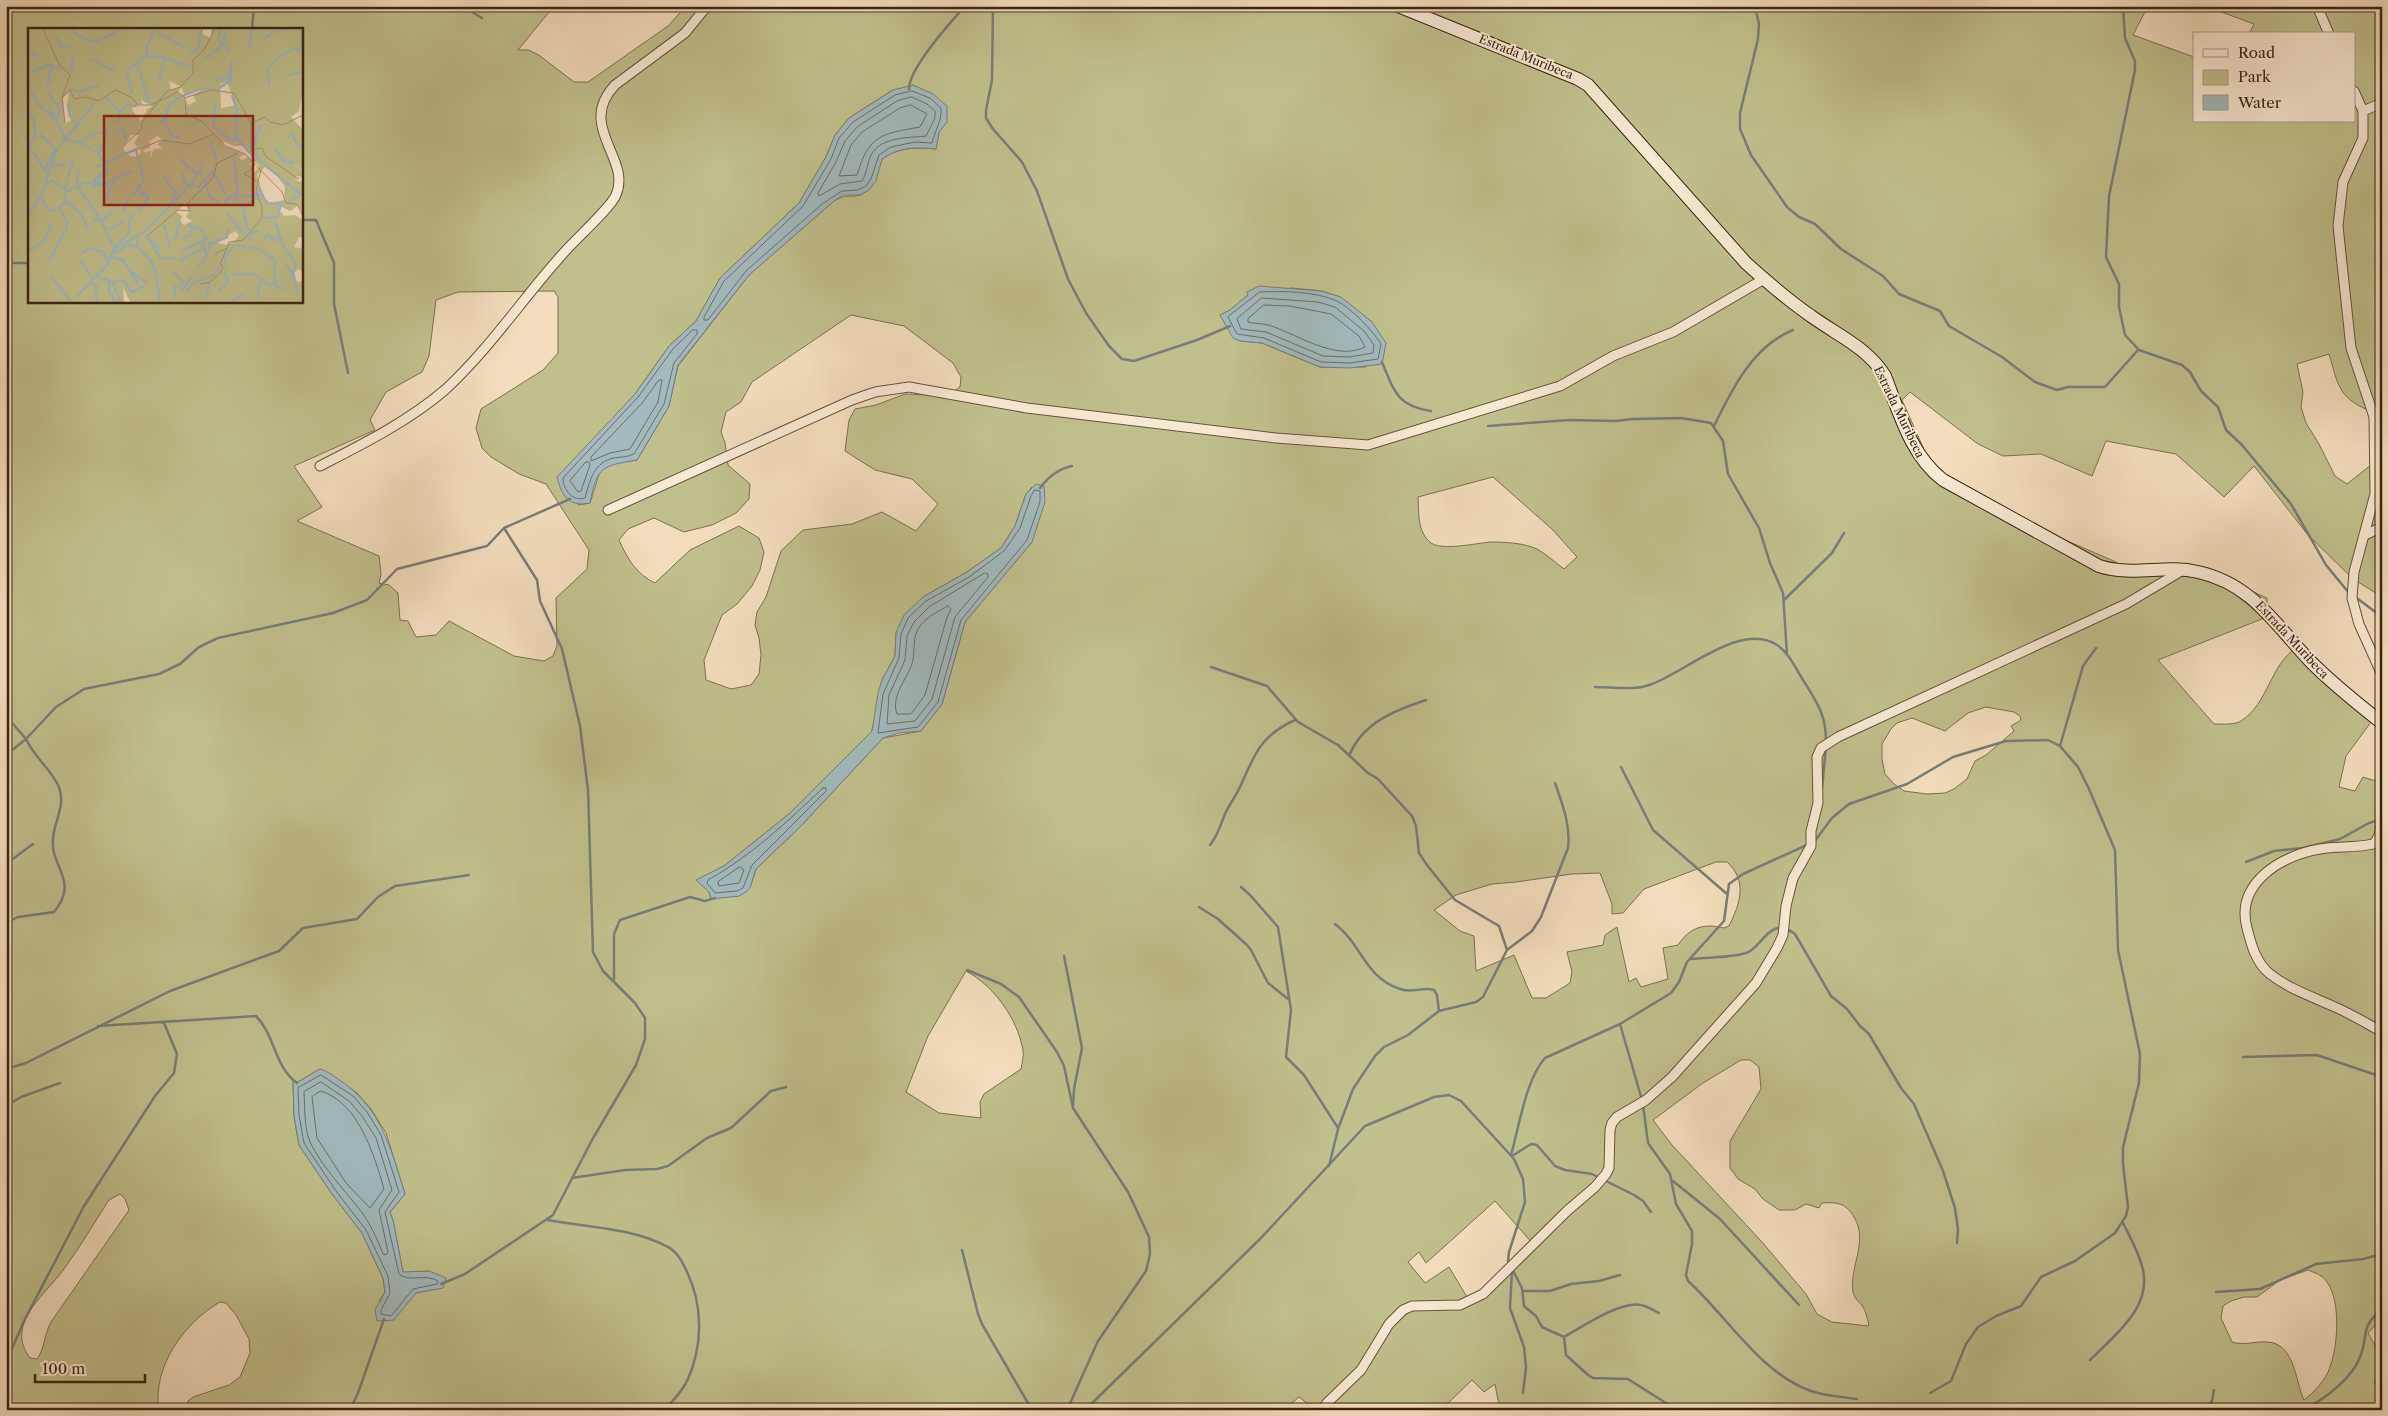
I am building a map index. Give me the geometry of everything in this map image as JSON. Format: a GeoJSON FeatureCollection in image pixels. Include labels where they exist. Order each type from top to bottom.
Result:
{"type":"FeatureCollection","features":[{"type":"Feature","properties":{"kind":"street"},"geometry":{"type":"LineString","coordinates":[[320,466],[381,434],[444,390],[488,346],[558,258],[608,206],[615,196],[618,181],[600,119],[601,106],[605,95],[615,85],[685,33],[707,6]]}},
{"type":"Feature","properties":{"kind":"street","name":"Estrada Muribeca"},"geometry":{"type":"LineString","coordinates":[[1398,6],[1578,79],[1588,85],[1733,248],[1764,280],[1812,318],[1857,346],[1878,364],[1918,452],[1932,472],[1943,480],[2100,566],[2115,571],[2183,570],[2198,572],[2223,580],[2260,604],[2314,665],[2382,723]]}},
{"type":"Feature","properties":{"kind":"street"},"geometry":{"type":"LineString","coordinates":[[2317,6],[2328,32]]}},
{"type":"Feature","properties":{"kind":"street"},"geometry":{"type":"LineString","coordinates":[[2356,95],[2363,110],[2363,138],[2343,182],[2338,226],[2351,348],[2374,423],[2373,462],[2375,494],[2354,572],[2352,598],[2359,624],[2382,675]]}},
{"type":"Feature","properties":{"kind":"street"},"geometry":{"type":"LineString","coordinates":[[2363,110],[2382,103]]}},
{"type":"Feature","properties":{"kind":"street"},"geometry":{"type":"LineString","coordinates":[[608,510],[852,400],[875,392],[909,387],[1036,409],[1276,438],[1368,445],[1560,386],[1613,356],[1673,332],[1764,280]]}},
{"type":"Feature","properties":{"kind":"street"},"geometry":{"type":"LineString","coordinates":[[2365,535],[2382,527]]}},
{"type":"Feature","properties":{"kind":"street"},"geometry":{"type":"LineString","coordinates":[[1324,1410],[1327,1403],[1361,1370],[1394,1317],[1412,1306],[1460,1305],[1483,1294],[1567,1211],[1595,1187],[1609,1168],[1610,1130],[1612,1123],[1617,1117],[1659,1090],[1756,983],[1782,935],[1786,906],[1793,878],[1811,846],[1811,831],[1818,803],[1818,757],[1821,748],[1838,737],[2126,604],[2183,570]]}},
{"type":"Feature","properties":{"kind":"street"},"geometry":{"type":"LineString","coordinates":[[2382,802],[2380,832],[2376,842],[2368,846],[2321,849],[2304,853],[2282,863],[2253,886],[2245,900],[2245,907],[2246,922],[2251,942],[2257,958],[2268,973],[2284,984],[2337,1008],[2382,1032]]}},
{"type":"Feature","properties":{"kind":"green space"},"geometry":{"type":"Polygon","coordinates":[[[6,6],[554,6],[518,50],[529,50],[540,56],[574,82],[588,82],[668,26],[686,6],[2148,6],[2133,35],[2193,57],[2193,122],[2356,122],[2356,32],[2250,32],[2254,24],[2205,6],[2382,6],[2382,597],[2352,578],[2308,535],[2254,466],[2224,497],[2176,454],[2106,441],[2092,476],[2041,454],[2003,456],[1978,444],[1910,392],[1902,400],[1926,454],[1938,475],[2035,527],[2116,562],[2121,567],[2149,566],[2235,584],[2267,598],[2267,617],[2158,660],[2214,724],[2238,722],[2250,714],[2280,664],[2296,648],[2374,718],[2346,756],[2339,787],[2355,791],[2363,777],[2382,783],[2377,867],[2382,887],[2382,1318],[2368,1333],[2376,1346],[2381,1363],[2381,1369],[2374,1383],[2382,1386],[2382,1410],[1504,1410],[1498,1400],[1495,1384],[1484,1392],[1472,1380],[1441,1410],[1316,1410],[1299,1397],[1284,1410],[185,1410],[188,1401],[193,1397],[229,1385],[240,1377],[250,1353],[249,1339],[236,1315],[226,1303],[220,1302],[194,1322],[173,1348],[161,1378],[158,1394],[159,1410],[6,1410],[6,6]],[[893,90],[849,118],[835,135],[826,157],[799,203],[720,278],[696,321],[669,346],[635,394],[578,505],[590,503],[600,471],[614,463],[637,460],[669,406],[678,366],[749,275],[834,201],[845,196],[860,195],[869,189],[875,180],[882,159],[901,150],[936,149],[939,132],[946,122],[893,90]],[[1292,288],[1248,295],[1230,310],[1220,315],[1240,341],[1262,343],[1320,367],[1366,367],[1372,322],[1340,297],[1321,291],[1292,288]],[[554,291],[458,292],[436,300],[429,356],[422,372],[386,392],[370,420],[375,430],[294,466],[322,507],[297,521],[379,556],[381,574],[379,583],[389,585],[398,593],[400,620],[408,621],[416,637],[436,635],[449,621],[514,656],[544,661],[553,656],[557,646],[556,598],[587,569],[589,550],[546,484],[519,474],[491,457],[482,448],[476,428],[481,409],[543,370],[558,353],[558,297],[554,291]],[[851,315],[752,382],[741,402],[726,412],[721,432],[725,443],[728,465],[750,484],[749,499],[736,513],[712,525],[684,532],[654,518],[628,529],[619,540],[625,553],[637,570],[655,583],[690,550],[739,526],[759,538],[764,552],[760,570],[752,586],[737,604],[722,615],[704,660],[706,680],[731,689],[751,685],[759,674],[761,655],[755,625],[757,612],[766,597],[781,551],[803,530],[852,524],[882,512],[916,531],[938,504],[912,479],[875,470],[845,451],[849,420],[855,409],[876,405],[905,394],[927,395],[953,392],[960,387],[961,377],[953,363],[904,326],[851,315]],[[2329,354],[2297,364],[2303,392],[2301,407],[2306,423],[2335,476],[2347,484],[2371,465],[2374,431],[2368,410],[2350,400],[2344,394],[2337,381],[2329,354]],[[1493,477],[1418,497],[1421,528],[1426,538],[1436,545],[1460,546],[1491,542],[1520,544],[1537,549],[1564,569],[1577,557],[1553,530],[1493,477]],[[1032,487],[1026,494],[1015,526],[1001,548],[967,572],[923,597],[896,633],[895,656],[882,680],[872,731],[789,814],[724,866],[697,880],[709,892],[711,898],[739,896],[750,888],[756,869],[800,827],[883,738],[921,731],[942,704],[965,622],[1032,542],[1032,487]],[[1986,707],[1968,713],[1945,731],[1912,718],[1897,723],[1882,744],[1885,774],[1904,791],[1927,794],[1945,793],[1967,779],[1975,761],[1986,755],[2014,731],[2011,726],[2021,720],[2020,716],[2014,712],[1986,707]],[[1716,862],[1644,889],[1623,913],[1612,914],[1612,904],[1600,873],[1572,874],[1492,884],[1456,895],[1434,910],[1460,931],[1474,936],[1476,971],[1514,955],[1532,998],[1546,998],[1570,983],[1572,972],[1567,952],[1603,945],[1605,935],[1617,927],[1629,982],[1636,978],[1641,987],[1668,979],[1663,948],[1678,945],[1687,934],[1704,926],[1724,928],[1729,926],[1739,901],[1740,885],[1738,877],[1734,869],[1727,862],[1716,862]],[[966,971],[928,1036],[906,1092],[939,1113],[981,1118],[980,1102],[984,1094],[1021,1069],[1023,1050],[1016,1026],[1010,1015],[986,985],[966,971]],[[1741,1060],[1703,1083],[1653,1120],[1672,1145],[1762,1242],[1806,1294],[1817,1314],[1832,1322],[1869,1326],[1864,1309],[1853,1292],[1860,1236],[1858,1226],[1851,1212],[1841,1204],[1832,1203],[1822,1203],[1819,1208],[1806,1204],[1795,1210],[1779,1210],[1763,1199],[1755,1189],[1738,1179],[1730,1168],[1730,1141],[1761,1089],[1759,1067],[1750,1060],[1741,1060]],[[320,1069],[298,1082],[293,1082],[294,1116],[299,1145],[332,1194],[362,1233],[383,1278],[385,1292],[379,1301],[408,1301],[416,1293],[428,1290],[429,1271],[403,1273],[390,1212],[405,1194],[386,1133],[371,1109],[357,1093],[320,1069]],[[120,1194],[109,1200],[70,1261],[30,1310],[22,1333],[23,1345],[30,1358],[37,1359],[42,1351],[51,1322],[129,1210],[125,1199],[120,1194]],[[1495,1201],[1426,1263],[1419,1252],[1408,1262],[1425,1283],[1449,1267],[1470,1302],[1534,1245],[1495,1201]],[[2308,1270],[2280,1280],[2257,1297],[2244,1297],[2231,1301],[2223,1306],[2221,1318],[2232,1342],[2241,1344],[2267,1342],[2276,1344],[2283,1349],[2293,1364],[2304,1400],[2326,1377],[2333,1358],[2337,1324],[2331,1290],[2321,1276],[2308,1270]]]}},
{"type":"Feature","properties":{"kind":"water"},"geometry":{"type":"Polygon","coordinates":[[[913,85],[933,94],[947,106],[947,122],[939,132],[936,149],[901,150],[882,159],[876,181],[869,190],[860,195],[843,195],[834,201],[749,275],[678,365],[669,406],[637,460],[609,466],[603,470],[595,482],[590,503],[577,503],[568,499],[561,490],[557,477],[635,394],[669,346],[696,321],[720,278],[799,203],[826,157],[835,135],[849,118],[893,90],[913,85]]]}},
{"type":"Feature","properties":{"kind":"water"},"geometry":{"type":"Polygon","coordinates":[[[1259,286],[1321,291],[1341,297],[1372,322],[1386,343],[1382,364],[1350,368],[1320,367],[1262,343],[1240,341],[1233,338],[1220,315],[1230,310],[1248,295],[1247,292],[1259,286]]]}},
{"type":"Feature","properties":{"kind":"water"},"geometry":{"type":"Polygon","coordinates":[[[1036,484],[1044,486],[1045,502],[1032,542],[965,622],[942,704],[921,731],[899,733],[883,738],[800,827],[756,869],[750,888],[746,892],[739,896],[711,899],[709,892],[696,880],[724,866],[789,814],[872,731],[878,693],[882,680],[895,656],[896,633],[904,615],[923,597],[967,572],[1001,548],[1015,526],[1026,494],[1036,484]]]}},
{"type":"Feature","properties":{"kind":"water"},"geometry":{"type":"Polygon","coordinates":[[[320,1069],[344,1083],[368,1106],[377,1119],[390,1147],[405,1194],[390,1212],[403,1272],[429,1271],[446,1278],[443,1288],[416,1293],[394,1320],[377,1321],[375,1310],[385,1292],[383,1278],[362,1233],[332,1194],[299,1145],[294,1116],[293,1081],[298,1082],[320,1069]]]}},
{"type":"Feature","properties":{"kind":"waterway"},"geometry":{"type":"LineString","coordinates":[[252,28],[254,6]]}},
{"type":"Feature","properties":{"kind":"waterway"},"geometry":{"type":"LineString","coordinates":[[462,6],[482,18]]}},
{"type":"Feature","properties":{"kind":"waterway"},"geometry":{"type":"LineString","coordinates":[[909,89],[911,80],[923,58],[965,6]]}},
{"type":"Feature","properties":{"kind":"waterway"},"geometry":{"type":"LineString","coordinates":[[993,6],[992,80],[986,118],[993,129],[1022,162],[1037,191],[1068,279],[1086,313],[1109,346],[1122,359],[1134,361],[1197,340],[1230,326]]}},
{"type":"Feature","properties":{"kind":"waterway"},"geometry":{"type":"LineString","coordinates":[[1755,6],[1759,24],[1758,39],[1740,113],[1740,129],[1751,155],[1787,207],[1799,217],[1815,224],[1841,249],[1883,276],[1899,294],[1940,311],[1949,326],[2002,357],[2035,382],[2057,390],[2068,387],[2105,387],[2138,350]]}},
{"type":"Feature","properties":{"kind":"waterway"},"geometry":{"type":"LineString","coordinates":[[2123,6],[2125,38],[2135,61],[2135,70],[2109,196],[2106,257],[2119,284],[2119,307],[2125,335],[2139,350],[2182,365],[2190,372],[2201,391],[2218,407],[2226,430],[2242,445],[2291,504],[2326,565],[2349,593]]}},
{"type":"Feature","properties":{"kind":"waterway"},"geometry":{"type":"LineString","coordinates":[[302,220],[316,220],[334,263],[334,304],[348,373]]}},
{"type":"Feature","properties":{"kind":"waterway"},"geometry":{"type":"LineString","coordinates":[[6,263],[28,263]]}},
{"type":"Feature","properties":{"kind":"waterway"},"geometry":{"type":"LineString","coordinates":[[1714,426],[1745,370],[1766,347],[1779,337],[1793,330]]}},
{"type":"Feature","properties":{"kind":"waterway"},"geometry":{"type":"LineString","coordinates":[[1382,362],[1398,396],[1411,405],[1431,411]]}},
{"type":"Feature","properties":{"kind":"waterway"},"geometry":{"type":"LineString","coordinates":[[1488,426],[1570,420],[1616,421],[1681,418],[1711,423],[1723,441],[1728,474],[1759,528],[1770,563],[1783,593],[1787,655]]}},
{"type":"Feature","properties":{"kind":"waterway"},"geometry":{"type":"LineString","coordinates":[[1040,488],[1054,474],[1072,466]]}},
{"type":"Feature","properties":{"kind":"waterway"},"geometry":{"type":"LineString","coordinates":[[6,755],[26,739],[56,707],[84,689],[159,674],[180,664],[199,647],[218,638],[333,613],[367,600],[397,569],[487,546],[504,528],[570,499]]}},
{"type":"Feature","properties":{"kind":"waterway"},"geometry":{"type":"LineString","coordinates":[[441,1284],[465,1274],[553,1215],[592,1140],[636,1065],[645,1039],[645,1018],[635,1003],[603,971],[593,952],[588,790],[580,726],[562,649],[540,601],[537,580],[504,528]]}},
{"type":"Feature","properties":{"kind":"waterway"},"geometry":{"type":"LineString","coordinates":[[1784,600],[1832,553],[1844,533]]}},
{"type":"Feature","properties":{"kind":"waterway"},"geometry":{"type":"LineString","coordinates":[[2354,596],[2382,617]]}},
{"type":"Feature","properties":{"kind":"waterway"},"geometry":{"type":"LineString","coordinates":[[1595,687],[1631,688],[1645,686],[1665,678],[1714,651],[1731,644],[1747,639],[1763,639],[1781,648],[1793,663],[1819,706],[1824,722],[1826,741]]}},
{"type":"Feature","properties":{"kind":"waterway"},"geometry":{"type":"LineString","coordinates":[[2060,746],[2083,666],[2096,648]]}},
{"type":"Feature","properties":{"kind":"waterway"},"geometry":{"type":"LineString","coordinates":[[1211,667],[1267,686],[1298,722],[1338,745],[1368,773],[1378,779],[1412,816],[1416,826],[1419,853],[1427,865],[1455,900],[1499,926],[1507,950],[1483,997],[1476,1002],[1439,1011],[1408,1035],[1384,1047],[1375,1056],[1353,1089],[1338,1129],[1329,1166]]}},
{"type":"Feature","properties":{"kind":"waterway"},"geometry":{"type":"LineString","coordinates":[[1349,756],[1362,735],[1371,726],[1391,713],[1426,700]]}},
{"type":"Feature","properties":{"kind":"waterway"},"geometry":{"type":"LineString","coordinates":[[6,716],[26,739]]}},
{"type":"Feature","properties":{"kind":"waterway"},"geometry":{"type":"LineString","coordinates":[[1210,845],[1260,747],[1283,726],[1295,720]]}},
{"type":"Feature","properties":{"kind":"waterway"},"geometry":{"type":"LineString","coordinates":[[6,923],[18,917],[54,912],[61,901],[64,891],[62,874],[53,849],[61,794],[56,781],[33,752],[26,739]]}},
{"type":"Feature","properties":{"kind":"waterway"},"geometry":{"type":"LineString","coordinates":[[1814,842],[1832,818],[1849,804],[1907,784],[1953,757],[2006,741],[2048,740],[2060,746],[2078,767],[2115,850],[2118,950],[2140,1054],[2139,1083],[2123,1147],[2128,1207],[2126,1216],[2115,1233],[2075,1261],[2041,1277],[2021,1306],[1996,1316],[1978,1327],[1966,1344],[1951,1381],[1930,1393]]}},
{"type":"Feature","properties":{"kind":"waterway"},"geometry":{"type":"LineString","coordinates":[[1822,789],[1826,747]]}},
{"type":"Feature","properties":{"kind":"waterway"},"geometry":{"type":"LineString","coordinates":[[1621,767],[1653,830],[1727,894]]}},
{"type":"Feature","properties":{"kind":"waterway"},"geometry":{"type":"LineString","coordinates":[[1507,950],[1532,931],[1541,917],[1568,848],[1567,823],[1555,783]]}},
{"type":"Feature","properties":{"kind":"waterway"},"geometry":{"type":"LineString","coordinates":[[2246,862],[2274,851],[2303,848],[2340,839],[2369,823],[2379,820]]}},
{"type":"Feature","properties":{"kind":"waterway"},"geometry":{"type":"LineString","coordinates":[[6,864],[33,844]]}},
{"type":"Feature","properties":{"kind":"waterway"},"geometry":{"type":"LineString","coordinates":[[1511,1155],[1528,1091],[1538,1067],[1545,1058],[1620,1024],[1671,993],[1679,982],[1687,962],[1724,921],[1729,884],[1743,874],[1809,844]]}},
{"type":"Feature","properties":{"kind":"waterway"},"geometry":{"type":"LineString","coordinates":[[6,1069],[26,1063],[170,991],[279,951],[303,928],[357,919],[378,897],[395,886],[469,875]]}},
{"type":"Feature","properties":{"kind":"waterway"},"geometry":{"type":"LineString","coordinates":[[1241,887],[1278,927],[1291,1010],[1286,1057],[1304,1075],[1338,1128]]}},
{"type":"Feature","properties":{"kind":"waterway"},"geometry":{"type":"LineString","coordinates":[[614,982],[614,934],[620,920],[690,897],[705,901],[715,898]]}},
{"type":"Feature","properties":{"kind":"waterway"},"geometry":{"type":"LineString","coordinates":[[1199,907],[1218,919],[1247,945],[1268,983],[1288,999]]}},
{"type":"Feature","properties":{"kind":"waterway"},"geometry":{"type":"LineString","coordinates":[[1335,924],[1344,932],[1378,977],[1400,989],[1434,990],[1437,995],[1439,1011]]}},
{"type":"Feature","properties":{"kind":"waterway"},"geometry":{"type":"LineString","coordinates":[[1691,959],[1726,957],[1746,953],[1757,946],[1772,930],[1779,928],[1786,929],[1795,934],[1831,996],[1847,1009],[1869,1034],[1901,1088],[1914,1104],[1943,1171],[1955,1208],[1958,1229],[1957,1243]]}},
{"type":"Feature","properties":{"kind":"waterway"},"geometry":{"type":"LineString","coordinates":[[1064,956],[1082,1048],[1074,1089],[1073,1106]]}},
{"type":"Feature","properties":{"kind":"waterway"},"geometry":{"type":"LineString","coordinates":[[967,970],[1001,984],[1019,997],[1057,1052],[1064,1066],[1073,1108],[1128,1192],[1149,1237],[1150,1254],[1146,1271],[1098,1341],[1067,1410]]}},
{"type":"Feature","properties":{"kind":"waterway"},"geometry":{"type":"LineString","coordinates":[[98,1026],[256,1016],[267,1032],[284,1068],[297,1083]]}},
{"type":"Feature","properties":{"kind":"waterway"},"geometry":{"type":"LineString","coordinates":[[6,1362],[25,1319],[84,1206],[155,1096],[174,1073],[177,1054],[164,1023]]}},
{"type":"Feature","properties":{"kind":"waterway"},"geometry":{"type":"LineString","coordinates":[[1620,1024],[1642,1100]]}},
{"type":"Feature","properties":{"kind":"waterway"},"geometry":{"type":"LineString","coordinates":[[2243,1057],[2317,1055],[2382,1077]]}},
{"type":"Feature","properties":{"kind":"waterway"},"geometry":{"type":"LineString","coordinates":[[6,1106],[21,1097],[60,1083]]}},
{"type":"Feature","properties":{"kind":"waterway"},"geometry":{"type":"LineString","coordinates":[[572,1178],[625,1170],[657,1169],[668,1166],[707,1138],[731,1128],[771,1091],[786,1087]]}},
{"type":"Feature","properties":{"kind":"waterway"},"geometry":{"type":"LineString","coordinates":[[1085,1410],[1260,1239],[1365,1126],[1434,1097],[1449,1095],[1461,1101],[1514,1159],[1523,1179],[1525,1202],[1509,1252],[1508,1261],[1522,1288],[1524,1306],[1536,1316],[1542,1327],[1564,1337],[1601,1316],[1623,1307],[1641,1305],[1659,1313]]}},
{"type":"Feature","properties":{"kind":"waterway"},"geometry":{"type":"LineString","coordinates":[[1643,1105],[1648,1143],[1670,1174],[1676,1204],[1692,1231],[1692,1244],[1686,1275],[1688,1281],[1760,1358],[1793,1383],[1811,1391],[1857,1399]]}},
{"type":"Feature","properties":{"kind":"waterway"},"geometry":{"type":"LineString","coordinates":[[1512,1156],[1531,1144],[1537,1145],[1555,1166],[1565,1170],[1592,1174],[1634,1195],[1643,1201],[1651,1212]]}},
{"type":"Feature","properties":{"kind":"waterway"},"geometry":{"type":"LineString","coordinates":[[1673,1181],[1720,1219],[1799,1305]]}},
{"type":"Feature","properties":{"kind":"waterway"},"geometry":{"type":"LineString","coordinates":[[548,1220],[639,1235],[670,1248],[681,1260],[696,1298],[699,1325],[698,1339],[693,1366],[688,1379],[681,1391],[665,1410]]}},
{"type":"Feature","properties":{"kind":"waterway"},"geometry":{"type":"LineString","coordinates":[[2090,1360],[2130,1319],[2142,1294],[2144,1280],[2142,1266],[2123,1223]]}},
{"type":"Feature","properties":{"kind":"waterway"},"geometry":{"type":"LineString","coordinates":[[962,1250],[982,1324],[1032,1410]]}},
{"type":"Feature","properties":{"kind":"waterway"},"geometry":{"type":"LineString","coordinates":[[2216,1292],[2260,1289],[2316,1264],[2363,1259],[2382,1254]]}},
{"type":"Feature","properties":{"kind":"waterway"},"geometry":{"type":"LineString","coordinates":[[1512,1270],[1510,1308],[1524,1347],[1526,1367],[1523,1393]]}},
{"type":"Feature","properties":{"kind":"waterway"},"geometry":{"type":"LineString","coordinates":[[1523,1291],[1550,1291],[1571,1284],[1599,1281],[1620,1275]]}},
{"type":"Feature","properties":{"kind":"waterway"},"geometry":{"type":"LineString","coordinates":[[2304,1410],[2336,1388],[2351,1373],[2363,1349],[2367,1327],[2370,1321],[2382,1309]]}},
{"type":"Feature","properties":{"kind":"waterway"},"geometry":{"type":"LineString","coordinates":[[350,1410],[358,1393],[384,1319]]}},
{"type":"Feature","properties":{"kind":"waterway"},"geometry":{"type":"LineString","coordinates":[[1564,1337],[1566,1355],[1588,1375],[1593,1378],[1628,1379],[1677,1410]]}},
{"type":"Feature","properties":{"kind":"waterway"},"geometry":{"type":"LineString","coordinates":[[2206,1410],[2212,1401],[2214,1390]]}}]}
